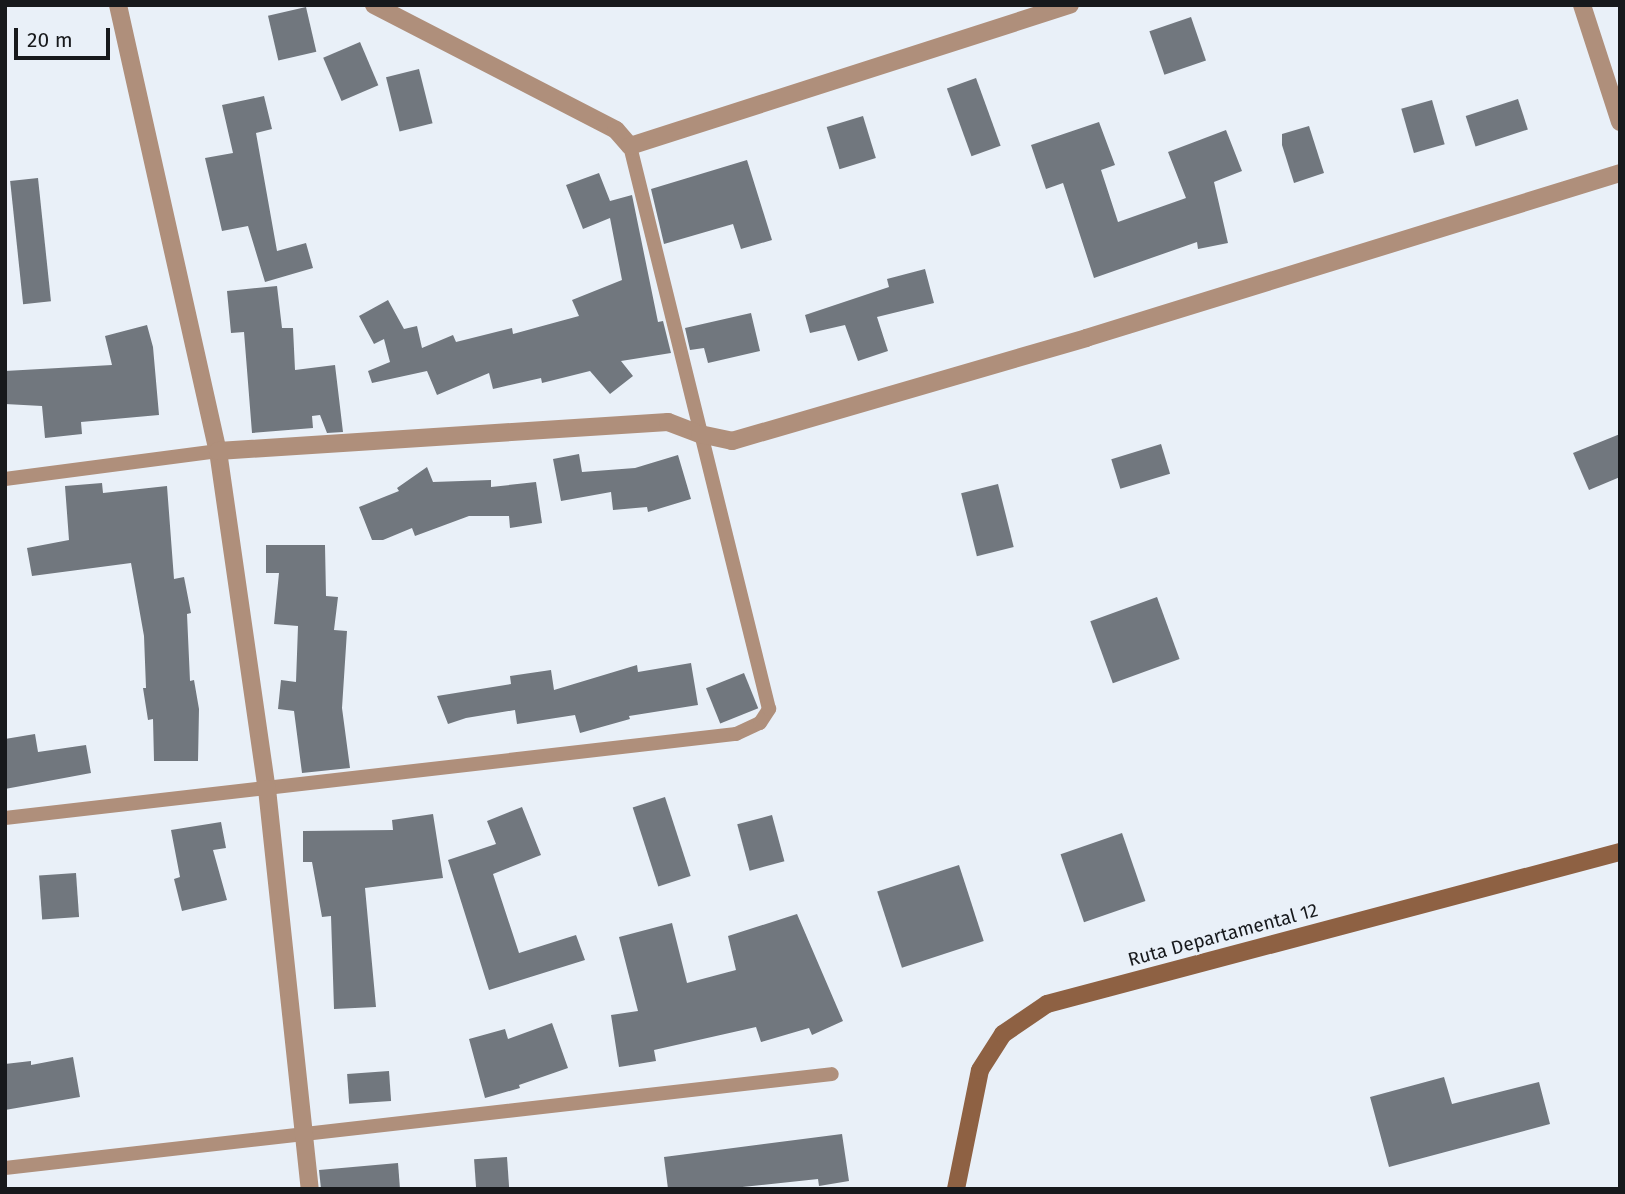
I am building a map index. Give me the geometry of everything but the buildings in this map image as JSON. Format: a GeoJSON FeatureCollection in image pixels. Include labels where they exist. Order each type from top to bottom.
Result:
{"type":"FeatureCollection","features":[{"type":"Feature","properties":{"kind":"main road","name":"Ruta Departamental 12"},"geometry":{"type":"LineString","coordinates":[[956,1189],[979,1070],[1003,1034],[1047,1004],[1620,852]]}},
{"type":"Feature","properties":{"kind":"street"},"geometry":{"type":"LineString","coordinates":[[118,5],[218,451],[267,789],[310,1189]]}},
{"type":"Feature","properties":{"kind":"street"},"geometry":{"type":"LineString","coordinates":[[374,5],[616,130],[630,146],[1070,5]]}},
{"type":"Feature","properties":{"kind":"street"},"geometry":{"type":"LineString","coordinates":[[1581,5],[1620,122]]}},
{"type":"Feature","properties":{"kind":"street"},"geometry":{"type":"LineString","coordinates":[[218,451],[668,422],[700,434],[732,441],[1086,338],[1620,173]]}},
{"type":"Feature","properties":{"kind":"lane"},"geometry":{"type":"LineString","coordinates":[[5,818],[736,734],[761,723],[769,709],[630,146]]}},
{"type":"Feature","properties":{"kind":"lane"},"geometry":{"type":"LineString","coordinates":[[5,479],[218,451]]}},
{"type":"Feature","properties":{"kind":"lane"},"geometry":{"type":"LineString","coordinates":[[5,1168],[832,1074]]}}]}
